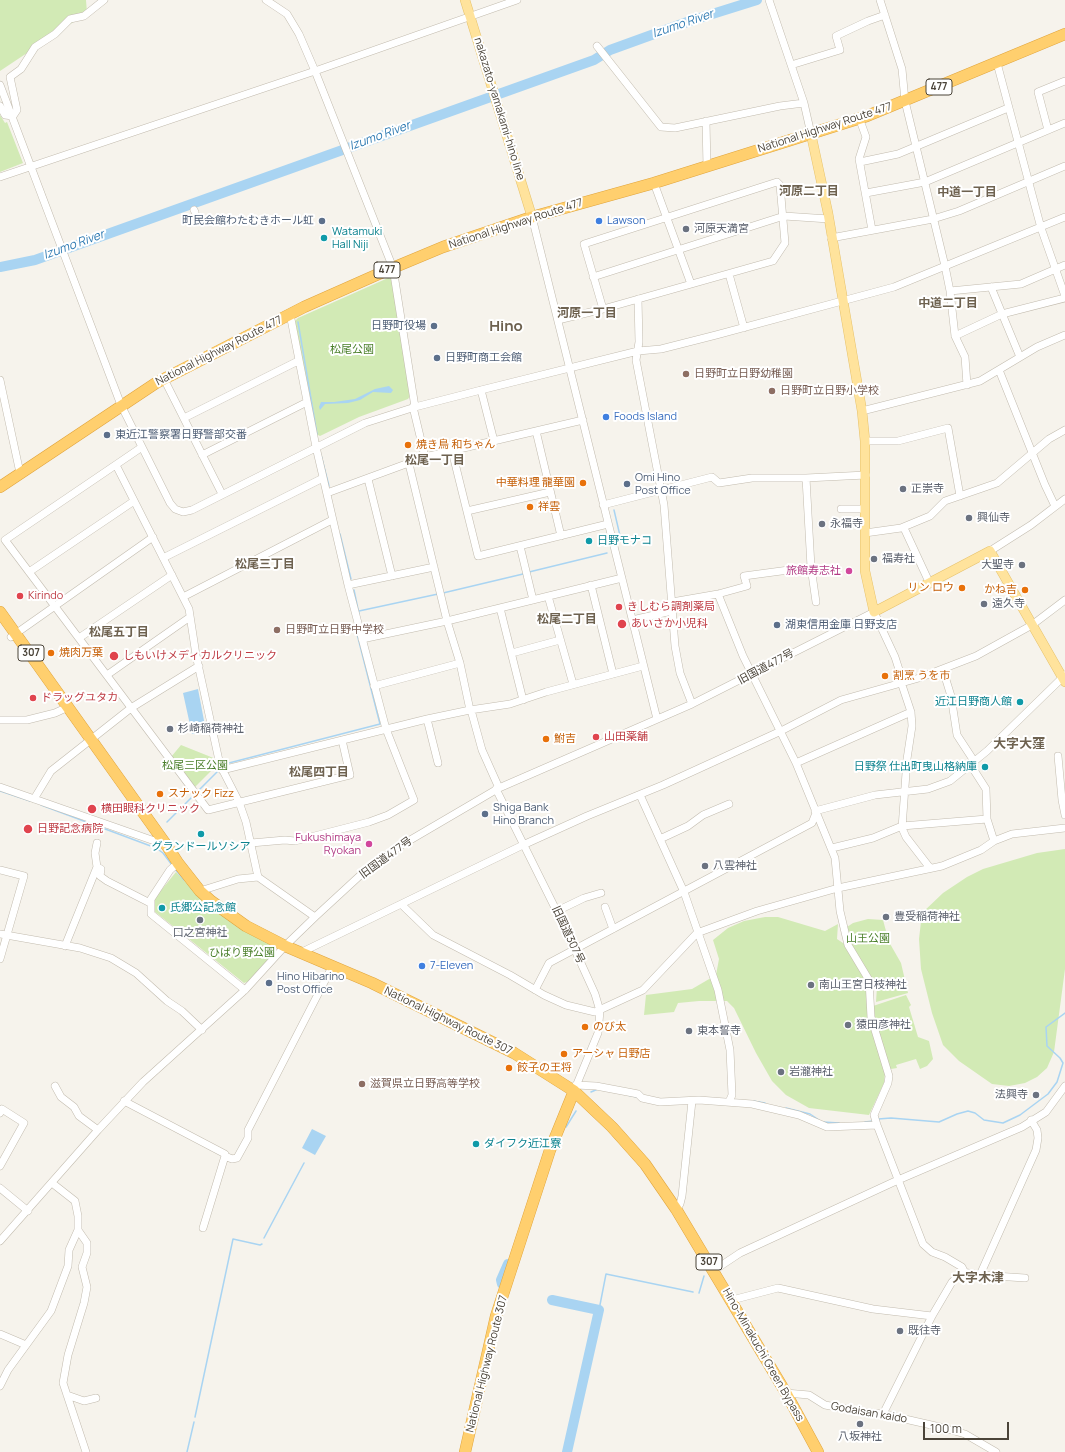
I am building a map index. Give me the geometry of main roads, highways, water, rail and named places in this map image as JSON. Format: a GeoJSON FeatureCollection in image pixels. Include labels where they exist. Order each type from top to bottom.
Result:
{"type":"FeatureCollection","features":[{"type":"Feature","properties":{"kind":"highway","name":"National Highway Route 477"},"geometry":{"type":"LineString","coordinates":[[0,487],[121,405],[164,379],[290,314],[393,268],[443,247],[532,217],[707,167],[811,134],[906,101],[1065,34]]}},
{"type":"Feature","properties":{"kind":"highway","name":"National Highway Route 307"},"geometry":{"type":"LineString","coordinates":[[0,612],[13,635],[40,675],[59,695],[92,739],[168,846],[174,866],[226,914],[285,946],[333,965],[490,1040],[575,1088],[550,1150],[496,1316],[465,1452]]}},
{"type":"Feature","properties":{"kind":"highway","name":"National Highway Route 307"},"geometry":{"type":"LineString","coordinates":[[0,623],[13,635]]}},
{"type":"Feature","properties":{"kind":"highway","name":"Hino-Minakuchi Green Bypass"},"geometry":{"type":"LineString","coordinates":[[575,1088],[629,1144],[676,1209],[732,1300],[786,1393],[818,1452]]}},
{"type":"Feature","properties":{"kind":"main road","name":"nakazato-yamakami-hino line"},"geometry":{"type":"LineString","coordinates":[[465,0],[532,217]]}},
{"type":"Feature","properties":{"kind":"main road"},"geometry":{"type":"LineString","coordinates":[[811,134],[828,219],[862,410],[866,475],[865,571],[874,612],[930,584],[990,551],[1064,678]]}},
{"type":"Feature","properties":{"kind":"water"},"geometry":{"type":"Polygon","coordinates":[[[389,386],[393,390],[391,393],[373,392],[360,400],[348,403],[325,404],[320,410],[319,407],[321,402],[355,399],[375,389],[389,386]]]}},
{"type":"Feature","properties":{"kind":"water"},"geometry":{"type":"Polygon","coordinates":[[[198,689],[206,731],[192,734],[183,693],[198,689]]]}},
{"type":"Feature","properties":{"kind":"water"},"geometry":{"type":"Polygon","coordinates":[[[312,1129],[326,1136],[315,1155],[302,1148],[312,1129]]]}},
{"type":"Feature","properties":{"kind":"waterway","name":"Izumo River"},"geometry":{"type":"LineString","coordinates":[[0,267],[35,260],[594,60],[610,50],[690,21],[757,0]]}},
{"type":"Feature","properties":{"kind":"waterway"},"geometry":{"type":"LineString","coordinates":[[298,322],[317,434]]}},
{"type":"Feature","properties":{"kind":"waterway"},"geometry":{"type":"LineString","coordinates":[[321,455],[329,486]]}},
{"type":"Feature","properties":{"kind":"waterway"},"geometry":{"type":"LineString","coordinates":[[614,510],[621,540]]}},
{"type":"Feature","properties":{"kind":"waterway"},"geometry":{"type":"LineString","coordinates":[[340,534],[351,579]]}},
{"type":"Feature","properties":{"kind":"waterway"},"geometry":{"type":"LineString","coordinates":[[529,572],[607,553]]}},
{"type":"Feature","properties":{"kind":"waterway"},"geometry":{"type":"LineString","coordinates":[[443,593],[523,574]]}},
{"type":"Feature","properties":{"kind":"waterway"},"geometry":{"type":"LineString","coordinates":[[354,590],[359,614]]}},
{"type":"Feature","properties":{"kind":"waterway"},"geometry":{"type":"LineString","coordinates":[[359,611],[438,594]]}},
{"type":"Feature","properties":{"kind":"waterway"},"geometry":{"type":"LineString","coordinates":[[225,764],[380,724],[355,626]]}},
{"type":"Feature","properties":{"kind":"waterway"},"geometry":{"type":"LineString","coordinates":[[198,791],[219,770]]}},
{"type":"Feature","properties":{"kind":"waterway"},"geometry":{"type":"LineString","coordinates":[[0,791],[30,801]]}},
{"type":"Feature","properties":{"kind":"waterway"},"geometry":{"type":"LineString","coordinates":[[167,822],[194,795]]}},
{"type":"Feature","properties":{"kind":"waterway"},"geometry":{"type":"LineString","coordinates":[[41,805],[156,848],[163,853],[172,865]]}},
{"type":"Feature","properties":{"kind":"waterway"},"geometry":{"type":"LineString","coordinates":[[175,869],[184,880]]}},
{"type":"Feature","properties":{"kind":"waterway"},"geometry":{"type":"LineString","coordinates":[[878,1119],[891,1118],[939,1122],[968,1111],[975,1113],[984,1120],[1003,1123],[1020,1115],[1048,1094],[1057,1082],[1063,1063],[1060,1058],[1047,1046],[1046,1027],[1065,1013]]}},
{"type":"Feature","properties":{"kind":"waterway"},"geometry":{"type":"LineString","coordinates":[[591,1092],[598,1089]]}},
{"type":"Feature","properties":{"kind":"waterway"},"geometry":{"type":"LineString","coordinates":[[627,1095],[637,1097]]}},
{"type":"Feature","properties":{"kind":"waterway"},"geometry":{"type":"LineString","coordinates":[[753,1101],[765,1103]]}},
{"type":"Feature","properties":{"kind":"waterway"},"geometry":{"type":"LineString","coordinates":[[786,1108],[810,1114],[819,1120]]}},
{"type":"Feature","properties":{"kind":"waterway"},"geometry":{"type":"LineString","coordinates":[[566,1127],[576,1111]]}},
{"type":"Feature","properties":{"kind":"waterway"},"geometry":{"type":"LineString","coordinates":[[865,1122],[873,1121]]}},
{"type":"Feature","properties":{"kind":"waterway"},"geometry":{"type":"LineString","coordinates":[[823,1122],[839,1123]]}},
{"type":"Feature","properties":{"kind":"waterway"},"geometry":{"type":"LineString","coordinates":[[264,1238],[304,1163]]}},
{"type":"Feature","properties":{"kind":"waterway"},"geometry":{"type":"LineString","coordinates":[[195,1417],[233,1239],[260,1245],[262,1244]]}},
{"type":"Feature","properties":{"kind":"waterway"},"geometry":{"type":"LineString","coordinates":[[502,1284],[501,1280],[508,1264]]}},
{"type":"Feature","properties":{"kind":"waterway"},"geometry":{"type":"LineString","coordinates":[[599,1310],[606,1274],[693,1292]]}},
{"type":"Feature","properties":{"kind":"waterway"},"geometry":{"type":"LineString","coordinates":[[699,1293],[704,1276]]}},
{"type":"Feature","properties":{"kind":"waterway"},"geometry":{"type":"LineString","coordinates":[[552,1300],[599,1310],[567,1452]]}},
{"type":"Feature","properties":{"kind":"waterway"},"geometry":{"type":"LineString","coordinates":[[187,1452],[194,1422]]}},
{"type":"Feature","properties":{"kind":"place","name":"町民会館わたむきホール虹"},"geometry":{"type":"Point","coordinates":[322,221]}},
{"type":"Feature","properties":{"kind":"place","name":"Lawson"},"geometry":{"type":"Point","coordinates":[599,221]}},
{"type":"Feature","properties":{"kind":"place","name":"河原天満宮"},"geometry":{"type":"Point","coordinates":[686,229]}},
{"type":"Feature","properties":{"kind":"place","name":"Watamuki Hall Niji"},"geometry":{"type":"Point","coordinates":[324,238]}},
{"type":"Feature","properties":{"kind":"place","name":"日野町役場"},"geometry":{"type":"Point","coordinates":[434,326]}},
{"type":"Feature","properties":{"kind":"place","name":"日野町商工会館"},"geometry":{"type":"Point","coordinates":[437,358]}},
{"type":"Feature","properties":{"kind":"place","name":"日野町立日野幼稚園"},"geometry":{"type":"Point","coordinates":[686,374]}},
{"type":"Feature","properties":{"kind":"place","name":"日野町立日野小学校"},"geometry":{"type":"Point","coordinates":[772,391]}},
{"type":"Feature","properties":{"kind":"place","name":"Foods Island"},"geometry":{"type":"Point","coordinates":[606,417]}},
{"type":"Feature","properties":{"kind":"place","name":"東近江警察署日野警部交番"},"geometry":{"type":"Point","coordinates":[107,435]}},
{"type":"Feature","properties":{"kind":"place","name":"焼き鳥 和ちゃん"},"geometry":{"type":"Point","coordinates":[408,445]}},
{"type":"Feature","properties":{"kind":"place","name":"中華料理 龍華園"},"geometry":{"type":"Point","coordinates":[583,483]}},
{"type":"Feature","properties":{"kind":"place","name":"Omi Hino Post Office"},"geometry":{"type":"Point","coordinates":[627,484]}},
{"type":"Feature","properties":{"kind":"place","name":"正崇寺"},"geometry":{"type":"Point","coordinates":[903,489]}},
{"type":"Feature","properties":{"kind":"place","name":"祥雲"},"geometry":{"type":"Point","coordinates":[530,507]}},
{"type":"Feature","properties":{"kind":"place","name":"興仙寺"},"geometry":{"type":"Point","coordinates":[969,518]}},
{"type":"Feature","properties":{"kind":"place","name":"永福寺"},"geometry":{"type":"Point","coordinates":[822,524]}},
{"type":"Feature","properties":{"kind":"place","name":"日野モナコ"},"geometry":{"type":"Point","coordinates":[589,541]}},
{"type":"Feature","properties":{"kind":"place","name":"福寿社"},"geometry":{"type":"Point","coordinates":[874,559]}},
{"type":"Feature","properties":{"kind":"place","name":"大聖寺"},"geometry":{"type":"Point","coordinates":[1022,565]}},
{"type":"Feature","properties":{"kind":"place","name":"旅館寿志社"},"geometry":{"type":"Point","coordinates":[849,571]}},
{"type":"Feature","properties":{"kind":"place","name":"リン ロウ"},"geometry":{"type":"Point","coordinates":[962,588]}},
{"type":"Feature","properties":{"kind":"place","name":"かね吉"},"geometry":{"type":"Point","coordinates":[1025,590]}},
{"type":"Feature","properties":{"kind":"place","name":"Kirindo"},"geometry":{"type":"Point","coordinates":[20,596]}},
{"type":"Feature","properties":{"kind":"place","name":"遠久寺"},"geometry":{"type":"Point","coordinates":[984,604]}},
{"type":"Feature","properties":{"kind":"place","name":"きしむら調剤薬局"},"geometry":{"type":"Point","coordinates":[619,607]}},
{"type":"Feature","properties":{"kind":"place","name":"あいさか小児科"},"geometry":{"type":"Point","coordinates":[622,624]}},
{"type":"Feature","properties":{"kind":"place","name":"湖東信用金庫 日野支店"},"geometry":{"type":"Point","coordinates":[777,625]}},
{"type":"Feature","properties":{"kind":"place","name":"日野町立日野中学校"},"geometry":{"type":"Point","coordinates":[277,630]}},
{"type":"Feature","properties":{"kind":"place","name":"焼肉万葉"},"geometry":{"type":"Point","coordinates":[51,653]}},
{"type":"Feature","properties":{"kind":"place","name":"しもいけメディカルクリニック"},"geometry":{"type":"Point","coordinates":[114,656]}},
{"type":"Feature","properties":{"kind":"place","name":"割烹 うを市"},"geometry":{"type":"Point","coordinates":[885,676]}},
{"type":"Feature","properties":{"kind":"place","name":"ドラッグユタカ"},"geometry":{"type":"Point","coordinates":[33,698]}},
{"type":"Feature","properties":{"kind":"place","name":"近江日野商人館"},"geometry":{"type":"Point","coordinates":[1020,702]}},
{"type":"Feature","properties":{"kind":"place","name":"杉崎稲荷神社"},"geometry":{"type":"Point","coordinates":[170,729]}},
{"type":"Feature","properties":{"kind":"place","name":"山田薬舗"},"geometry":{"type":"Point","coordinates":[596,737]}},
{"type":"Feature","properties":{"kind":"place","name":"鮒吉"},"geometry":{"type":"Point","coordinates":[546,739]}},
{"type":"Feature","properties":{"kind":"place","name":"日野祭 仕出町曳山格納庫"},"geometry":{"type":"Point","coordinates":[985,767]}},
{"type":"Feature","properties":{"kind":"place","name":"スナック Fizz"},"geometry":{"type":"Point","coordinates":[160,794]}},
{"type":"Feature","properties":{"kind":"place","name":"横田眼科クリニック"},"geometry":{"type":"Point","coordinates":[92,809]}},
{"type":"Feature","properties":{"kind":"place","name":"Shiga Bank Hino Branch"},"geometry":{"type":"Point","coordinates":[485,814]}},
{"type":"Feature","properties":{"kind":"place","name":"日野記念病院"},"geometry":{"type":"Point","coordinates":[28,829]}},
{"type":"Feature","properties":{"kind":"place","name":"グランドールソシア"},"geometry":{"type":"Point","coordinates":[201,834]}},
{"type":"Feature","properties":{"kind":"place","name":"Fukushimaya Ryokan"},"geometry":{"type":"Point","coordinates":[369,844]}},
{"type":"Feature","properties":{"kind":"place","name":"八雲神社"},"geometry":{"type":"Point","coordinates":[705,866]}},
{"type":"Feature","properties":{"kind":"place","name":"氏郷公記念館"},"geometry":{"type":"Point","coordinates":[162,908]}},
{"type":"Feature","properties":{"kind":"place","name":"豊受稲荷神社"},"geometry":{"type":"Point","coordinates":[886,917]}},
{"type":"Feature","properties":{"kind":"place","name":"口之宮神社"},"geometry":{"type":"Point","coordinates":[200,920]}},
{"type":"Feature","properties":{"kind":"place","name":"7-Eleven"},"geometry":{"type":"Point","coordinates":[422,966]}},
{"type":"Feature","properties":{"kind":"place","name":"Hino Hibarino Post Office"},"geometry":{"type":"Point","coordinates":[269,983]}},
{"type":"Feature","properties":{"kind":"place","name":"南山王宮日枝神社"},"geometry":{"type":"Point","coordinates":[811,985]}},
{"type":"Feature","properties":{"kind":"place","name":"猿田彦神社"},"geometry":{"type":"Point","coordinates":[848,1025]}},
{"type":"Feature","properties":{"kind":"place","name":"のび太"},"geometry":{"type":"Point","coordinates":[585,1027]}},
{"type":"Feature","properties":{"kind":"place","name":"東本誓寺"},"geometry":{"type":"Point","coordinates":[689,1031]}},
{"type":"Feature","properties":{"kind":"place","name":"アーシャ 日野店"},"geometry":{"type":"Point","coordinates":[564,1054]}},
{"type":"Feature","properties":{"kind":"place","name":"餃子の王将"},"geometry":{"type":"Point","coordinates":[509,1068]}},
{"type":"Feature","properties":{"kind":"place","name":"岩瀧神社"},"geometry":{"type":"Point","coordinates":[781,1072]}},
{"type":"Feature","properties":{"kind":"place","name":"滋賀県立日野高等学校"},"geometry":{"type":"Point","coordinates":[362,1084]}},
{"type":"Feature","properties":{"kind":"place","name":"法興寺"},"geometry":{"type":"Point","coordinates":[1036,1095]}},
{"type":"Feature","properties":{"kind":"place","name":"ダイフク近江寮"},"geometry":{"type":"Point","coordinates":[476,1144]}},
{"type":"Feature","properties":{"kind":"place","name":"既往寺"},"geometry":{"type":"Point","coordinates":[900,1331]}},
{"type":"Feature","properties":{"kind":"place","name":"八坂神社"},"geometry":{"type":"Point","coordinates":[860,1424]}},
{"type":"Feature","properties":{"kind":"district","name":"河原二丁目"},"geometry":{"type":"Point","coordinates":[809,192]}},
{"type":"Feature","properties":{"kind":"district","name":"中道一丁目"},"geometry":{"type":"Point","coordinates":[967,193]}},
{"type":"Feature","properties":{"kind":"district","name":"中道二丁目"},"geometry":{"type":"Point","coordinates":[948,304]}},
{"type":"Feature","properties":{"kind":"district","name":"河原一丁目"},"geometry":{"type":"Point","coordinates":[587,314]}},
{"type":"Feature","properties":{"kind":"district","name":"Hino"},"geometry":{"type":"Point","coordinates":[506,327]}},
{"type":"Feature","properties":{"kind":"district","name":"松尾一丁目"},"geometry":{"type":"Point","coordinates":[435,461]}},
{"type":"Feature","properties":{"kind":"district","name":"松尾三丁目"},"geometry":{"type":"Point","coordinates":[265,565]}},
{"type":"Feature","properties":{"kind":"district","name":"松尾二丁目"},"geometry":{"type":"Point","coordinates":[567,620]}},
{"type":"Feature","properties":{"kind":"district","name":"松尾五丁目"},"geometry":{"type":"Point","coordinates":[119,633]}},
{"type":"Feature","properties":{"kind":"district","name":"大字大窪"},"geometry":{"type":"Point","coordinates":[1019,744]}},
{"type":"Feature","properties":{"kind":"district","name":"松尾四丁目"},"geometry":{"type":"Point","coordinates":[319,773]}},
{"type":"Feature","properties":{"kind":"district","name":"大字木津"},"geometry":{"type":"Point","coordinates":[978,1278]}},
{"type":"Feature","properties":{"kind":"park label","name":"松尾公園"},"geometry":{"type":"Point","coordinates":[352,350]}},
{"type":"Feature","properties":{"kind":"park label","name":"松尾三区公園"},"geometry":{"type":"Point","coordinates":[195,766]}},
{"type":"Feature","properties":{"kind":"park label","name":"山王公園"},"geometry":{"type":"Point","coordinates":[868,939]}},
{"type":"Feature","properties":{"kind":"park label","name":"ひばり野公園"},"geometry":{"type":"Point","coordinates":[242,953]}}]}
